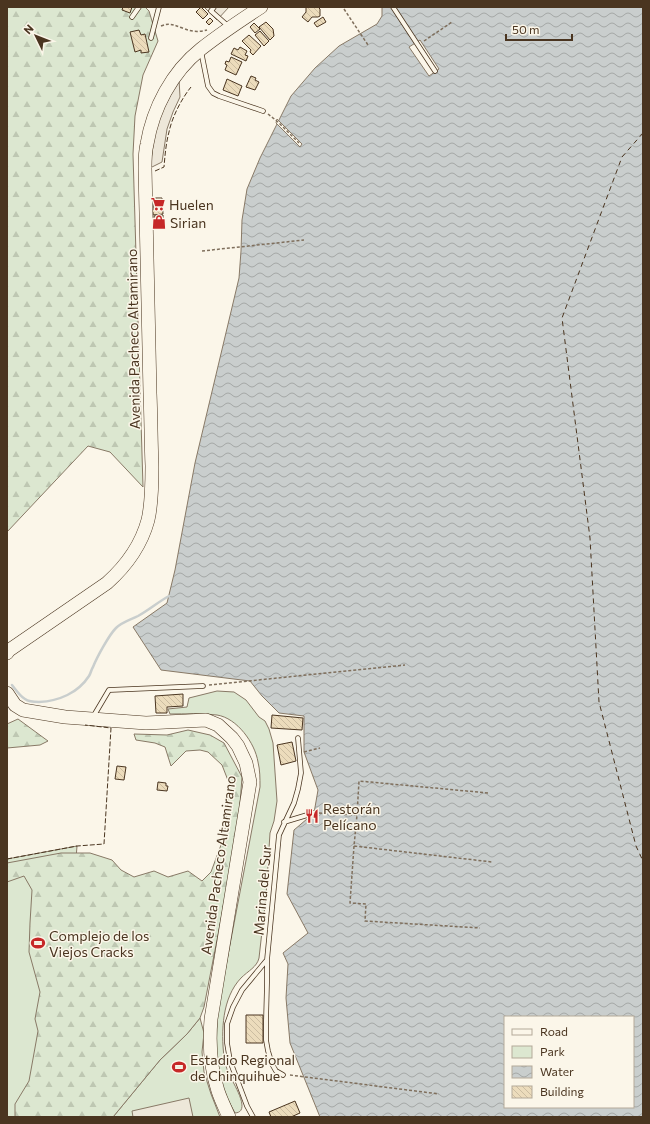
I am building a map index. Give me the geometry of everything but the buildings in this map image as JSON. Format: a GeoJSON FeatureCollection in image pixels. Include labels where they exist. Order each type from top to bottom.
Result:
{"type":"FeatureCollection","features":[{"type":"Feature","properties":{"kind":"main road","name":"Avenida Pacheco Altamirano"},"geometry":{"type":"LineString","coordinates":[[7,653],[115,576],[132,555],[144,531],[150,509],[152,492],[145,176],[146,145],[155,114],[165,93],[179,72],[200,49],[261,7]]}},
{"type":"Feature","properties":{"kind":"main road","name":"Avenida Pacheco Altamirano"},"geometry":{"type":"LineString","coordinates":[[7,694],[15,705],[27,711],[65,717],[146,723],[206,720],[218,725],[232,738],[240,750],[246,763],[250,782],[210,1032],[212,1069],[218,1092],[229,1117]]}},
{"type":"Feature","properties":{"kind":"lane"},"geometry":{"type":"LineString","coordinates":[[132,17],[139,7]]}},
{"type":"Feature","properties":{"kind":"lane"},"geometry":{"type":"LineString","coordinates":[[151,38],[159,7]]}},
{"type":"Feature","properties":{"kind":"lane"},"geometry":{"type":"LineString","coordinates":[[214,7],[211,10],[230,28]]}},
{"type":"Feature","properties":{"kind":"lane"},"geometry":{"type":"LineString","coordinates":[[393,7],[435,72]]}},
{"type":"Feature","properties":{"kind":"lane"},"geometry":{"type":"LineString","coordinates":[[200,49],[208,86],[213,93],[263,111]]}},
{"type":"Feature","properties":{"kind":"lane"},"geometry":{"type":"LineString","coordinates":[[92,719],[109,690],[203,686]]}},
{"type":"Feature","properties":{"kind":"lane","name":"Marina del Sur"},"geometry":{"type":"LineString","coordinates":[[283,1075],[276,1071],[272,1064],[266,1040],[267,960],[279,835],[294,803],[301,773],[298,738]]}},
{"type":"Feature","properties":{"kind":"lane"},"geometry":{"type":"LineString","coordinates":[[284,822],[314,813]]}},
{"type":"Feature","properties":{"kind":"lane"},"geometry":{"type":"LineString","coordinates":[[246,1117],[252,1116],[230,1060],[227,1043],[227,1024],[233,1007],[242,990],[267,960]]}},
{"type":"Feature","properties":{"kind":"path"},"geometry":{"type":"LineString","coordinates":[[344,8],[368,45]]}},
{"type":"Feature","properties":{"kind":"path"},"geometry":{"type":"LineString","coordinates":[[417,45],[452,22]]}},
{"type":"Feature","properties":{"kind":"path"},"geometry":{"type":"LineString","coordinates":[[153,29],[166,24],[193,31],[210,29]]}},
{"type":"Feature","properties":{"kind":"path"},"geometry":{"type":"LineString","coordinates":[[263,111],[278,122],[299,143]]}},
{"type":"Feature","properties":{"kind":"path"},"geometry":{"type":"LineString","coordinates":[[202,251],[304,240]]}},
{"type":"Feature","properties":{"kind":"path"},"geometry":{"type":"LineString","coordinates":[[203,686],[405,665]]}},
{"type":"Feature","properties":{"kind":"path"},"geometry":{"type":"LineString","coordinates":[[304,752],[320,748]]}},
{"type":"Feature","properties":{"kind":"path"},"geometry":{"type":"LineString","coordinates":[[480,928],[365,921],[366,904],[350,903],[359,781],[488,793]]}},
{"type":"Feature","properties":{"kind":"path"},"geometry":{"type":"LineString","coordinates":[[314,813],[357,815]]}},
{"type":"Feature","properties":{"kind":"path"},"geometry":{"type":"LineString","coordinates":[[354,846],[492,862]]}},
{"type":"Feature","properties":{"kind":"path"},"geometry":{"type":"LineString","coordinates":[[283,1075],[439,1094]]}},
{"type":"Feature","properties":{"kind":"green space"},"geometry":{"type":"Polygon","coordinates":[[[7,7],[145,7],[149,11],[158,41],[143,75],[135,116],[133,154],[143,487],[110,452],[88,446],[7,532],[7,7]]]}},
{"type":"Feature","properties":{"kind":"green space"},"geometry":{"type":"Polygon","coordinates":[[[217,691],[234,692],[246,700],[259,717],[265,721],[273,743],[277,801],[274,821],[270,833],[266,896],[259,958],[254,966],[235,986],[226,1005],[224,1015],[224,1057],[228,1072],[239,1095],[242,1107],[240,1111],[235,1113],[227,1098],[219,1076],[216,1061],[217,1013],[260,787],[259,765],[253,747],[244,732],[231,721],[217,715],[170,714],[168,709],[187,707],[189,698],[217,691]]]}},
{"type":"Feature","properties":{"kind":"green space"},"geometry":{"type":"Polygon","coordinates":[[[18,719],[48,741],[40,745],[7,748],[7,724],[18,719]]]}},
{"type":"Feature","properties":{"kind":"green space"},"geometry":{"type":"Polygon","coordinates":[[[188,730],[210,735],[224,743],[242,777],[238,831],[204,1007],[200,1018],[187,1034],[160,1060],[113,1117],[15,1117],[15,1104],[29,1081],[38,1031],[35,1019],[40,992],[29,952],[32,890],[24,876],[7,882],[7,863],[61,853],[90,853],[112,860],[121,870],[134,877],[154,871],[168,877],[188,871],[202,881],[211,872],[221,845],[226,825],[229,783],[222,765],[208,752],[200,750],[186,751],[171,766],[165,747],[155,743],[136,740],[134,734],[167,735],[188,730]]]}},
{"type":"Feature","properties":{"kind":"green space","name":"Complejo de los Viejos Cracks"},"geometry":{"type":"Polygon","coordinates":[[[77,846],[63,1026],[41,1117],[7,1117],[7,859],[77,846]]]}},
{"type":"Feature","properties":{"kind":"green space","name":"Estadio Regional de Chinquihue"},"geometry":{"type":"Polygon","coordinates":[[[200,1018],[204,1033],[202,1052],[204,1072],[220,1117],[113,1117],[160,1060],[187,1034],[200,1018]]]}},
{"type":"Feature","properties":{"kind":"shaded area"},"geometry":{"type":"Polygon","coordinates":[[[204,7],[229,7],[217,20],[204,7]]]}},
{"type":"Feature","properties":{"kind":"shaded area"},"geometry":{"type":"Polygon","coordinates":[[[179,79],[180,97],[167,129],[162,162],[150,168],[156,123],[179,79]]]}},
{"type":"Feature","properties":{"kind":"shaded area"},"geometry":{"type":"Polygon","coordinates":[[[189,1098],[193,1117],[133,1117],[132,1111],[189,1098]]]}},
{"type":"Feature","properties":{"kind":"water"},"geometry":{"type":"Polygon","coordinates":[[[382,7],[643,7],[643,1117],[320,1117],[290,1043],[286,998],[288,964],[283,953],[308,933],[287,894],[294,830],[314,813],[318,790],[304,752],[304,716],[279,713],[250,681],[161,670],[133,627],[167,603],[175,570],[195,463],[239,278],[242,220],[247,189],[260,158],[291,96],[315,68],[339,46],[377,24],[382,16],[382,7]]]}},
{"type":"Feature","properties":{"kind":"pier"},"geometry":{"type":"Polygon","coordinates":[[[420,40],[439,69],[429,76],[409,47],[420,40]]]}},
{"type":"Feature","properties":{"kind":"pier"},"geometry":{"type":"Polygon","coordinates":[[[277,119],[302,144],[300,147],[276,123],[277,119]]]}},
{"type":"Feature","properties":{"kind":"waterway"},"geometry":{"type":"LineString","coordinates":[[12,685],[23,698],[32,702],[54,700],[67,695],[85,682],[103,646],[118,626],[142,614],[169,596]]}},
{"type":"Feature","properties":{"kind":"ferry route"},"geometry":{"type":"LineString","coordinates":[[643,133],[622,157],[562,318],[590,538],[599,702],[636,846],[643,861]]}},
{"type":"Feature","properties":{"kind":"fence"},"geometry":{"type":"LineString","coordinates":[[155,171],[164,167],[167,140],[172,120],[191,87]]}},
{"type":"Feature","properties":{"kind":"fence"},"geometry":{"type":"LineString","coordinates":[[7,859],[77,846],[104,844],[111,728],[85,725]]}},
{"type":"Feature","properties":{"kind":"place","name":"Huelen"},"geometry":{"type":"Point","coordinates":[158,204]}},
{"type":"Feature","properties":{"kind":"place","name":"Sirian"},"geometry":{"type":"Point","coordinates":[159,222]}},
{"type":"Feature","properties":{"kind":"place","name":"Restorán Pelícano"},"geometry":{"type":"Point","coordinates":[312,816]}},
{"type":"Feature","properties":{"kind":"place","name":"Complejo de los Viejos Cracks"},"geometry":{"type":"Point","coordinates":[38,943]}},
{"type":"Feature","properties":{"kind":"place","name":"Estadio Regional de Chinquihue"},"geometry":{"type":"Point","coordinates":[179,1067]}}]}
